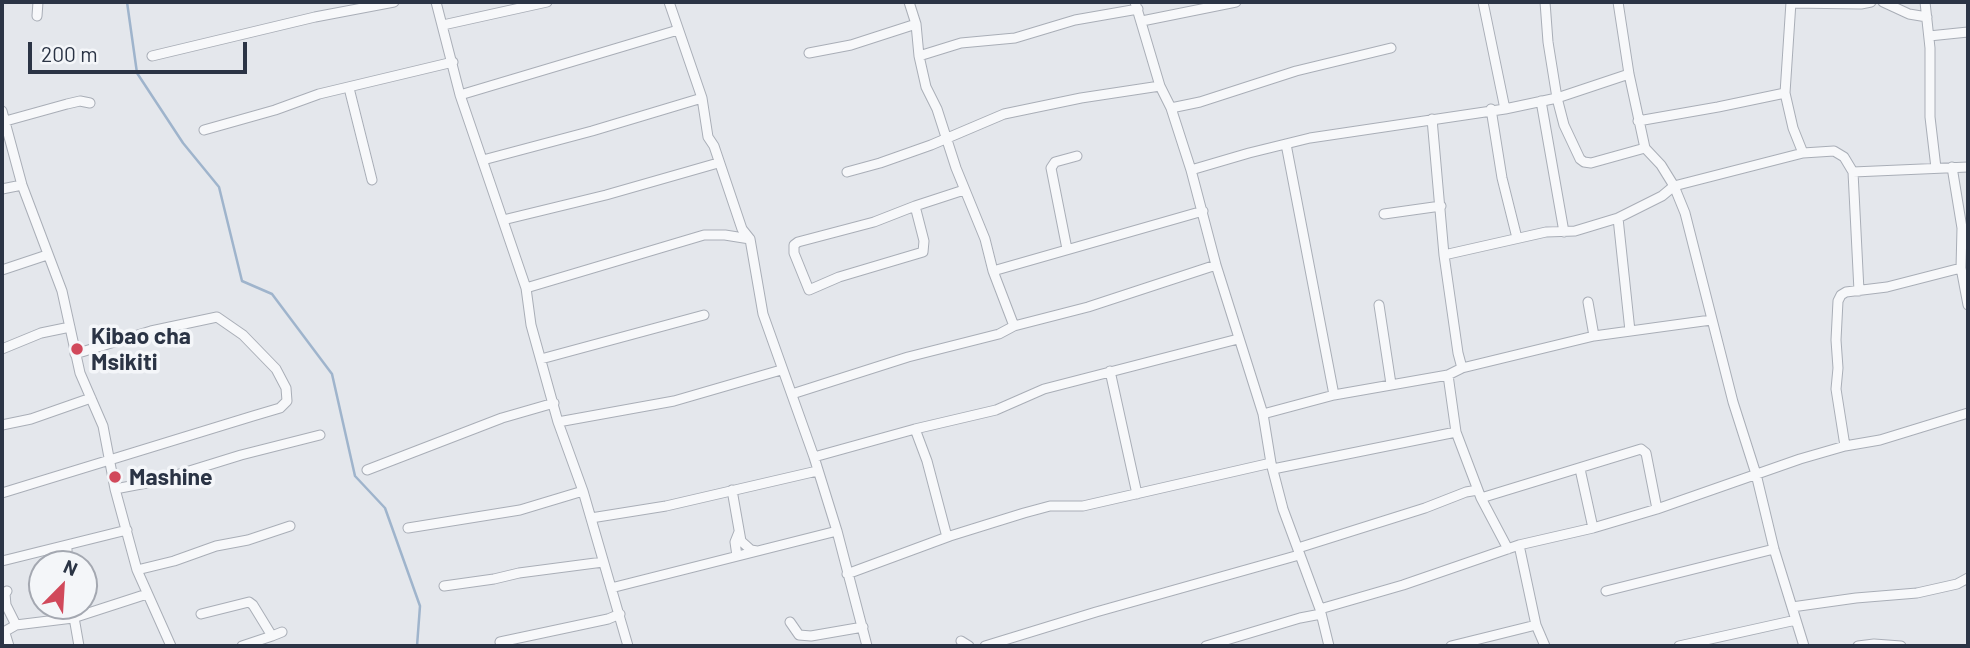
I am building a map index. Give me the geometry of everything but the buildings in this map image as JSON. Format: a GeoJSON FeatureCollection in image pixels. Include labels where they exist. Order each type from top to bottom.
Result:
{"type":"FeatureCollection","features":[{"type":"Feature","properties":{"kind":"street"},"geometry":{"type":"LineString","coordinates":[[37,16],[38,2]]}},
{"type":"Feature","properties":{"kind":"street"},"geometry":{"type":"LineString","coordinates":[[152,56],[315,17],[394,2]]}},
{"type":"Feature","properties":{"kind":"street"},"geometry":{"type":"LineString","coordinates":[[436,2],[460,95],[526,288],[531,326],[558,422],[583,491],[628,646]]}},
{"type":"Feature","properties":{"kind":"street"},"geometry":{"type":"LineString","coordinates":[[443,25],[547,2]]}},
{"type":"Feature","properties":{"kind":"street"},"geometry":{"type":"LineString","coordinates":[[669,2],[702,98],[708,137],[714,146],[742,229],[750,239],[763,314],[814,457],[837,531],[867,646]]}},
{"type":"Feature","properties":{"kind":"street"},"geometry":{"type":"LineString","coordinates":[[909,2],[916,24],[926,87],[937,109],[964,190],[985,239],[993,271],[1014,326]]}},
{"type":"Feature","properties":{"kind":"street"},"geometry":{"type":"LineString","coordinates":[[1142,21],[1236,2]]}},
{"type":"Feature","properties":{"kind":"street"},"geometry":{"type":"LineString","coordinates":[[1483,2],[1505,109]]}},
{"type":"Feature","properties":{"kind":"street"},"geometry":{"type":"LineString","coordinates":[[1545,2],[1557,97],[1568,134],[1580,159],[1591,163],[1645,148]]}},
{"type":"Feature","properties":{"kind":"street"},"geometry":{"type":"LineString","coordinates":[[1618,2],[1629,74],[1645,148],[1661,165],[1674,186],[1685,213],[1711,320],[1756,474],[1774,549],[1804,646]]}},
{"type":"Feature","properties":{"kind":"street"},"geometry":{"type":"LineString","coordinates":[[1803,153],[1785,93],[1791,2],[1871,2]]}},
{"type":"Feature","properties":{"kind":"street"},"geometry":{"type":"LineString","coordinates":[[1883,2],[1909,14],[1927,17]]}},
{"type":"Feature","properties":{"kind":"street"},"geometry":{"type":"LineString","coordinates":[[1925,2],[1929,36],[1929,104],[1936,168]]}},
{"type":"Feature","properties":{"kind":"street"},"geometry":{"type":"LineString","coordinates":[[919,56],[961,44],[1015,37],[1137,5],[1160,86],[1171,108],[1191,170],[1216,265],[1263,414],[1283,509],[1321,611],[1329,646]]}},
{"type":"Feature","properties":{"kind":"street"},"geometry":{"type":"LineString","coordinates":[[809,52],[851,45],[916,24]]}},
{"type":"Feature","properties":{"kind":"street"},"geometry":{"type":"LineString","coordinates":[[460,95],[678,30]]}},
{"type":"Feature","properties":{"kind":"street"},"geometry":{"type":"LineString","coordinates":[[1929,36],[1968,32]]}},
{"type":"Feature","properties":{"kind":"street"},"geometry":{"type":"LineString","coordinates":[[1171,108],[1200,102],[1296,71],[1391,48]]}},
{"type":"Feature","properties":{"kind":"street"},"geometry":{"type":"LineString","coordinates":[[204,130],[275,110],[319,94],[453,62]]}},
{"type":"Feature","properties":{"kind":"street"},"geometry":{"type":"LineString","coordinates":[[1191,170],[1286,144],[1491,109],[1505,109],[1557,97],[1629,74]]}},
{"type":"Feature","properties":{"kind":"street"},"geometry":{"type":"LineString","coordinates":[[847,172],[946,139],[1004,114],[1081,98],[1160,86]]}},
{"type":"Feature","properties":{"kind":"street"},"geometry":{"type":"LineString","coordinates":[[349,88],[372,180]]}},
{"type":"Feature","properties":{"kind":"street"},"geometry":{"type":"LineString","coordinates":[[1638,121],[1785,93]]}},
{"type":"Feature","properties":{"kind":"street"},"geometry":{"type":"LineString","coordinates":[[483,160],[702,98]]}},
{"type":"Feature","properties":{"kind":"street"},"geometry":{"type":"LineString","coordinates":[[4,122],[80,101],[90,103]]}},
{"type":"Feature","properties":{"kind":"street"},"geometry":{"type":"LineString","coordinates":[[1541,101],[1563,232]]}},
{"type":"Feature","properties":{"kind":"street"},"geometry":{"type":"LineString","coordinates":[[1491,109],[1502,178],[1517,239]]}},
{"type":"Feature","properties":{"kind":"street"},"geometry":{"type":"LineString","coordinates":[[2,111],[22,185],[62,291],[80,373],[103,426],[115,489],[137,570],[171,646]]}},
{"type":"Feature","properties":{"kind":"street"},"geometry":{"type":"LineString","coordinates":[[1432,119],[1444,255],[1462,368]]}},
{"type":"Feature","properties":{"kind":"street"},"geometry":{"type":"LineString","coordinates":[[1286,144],[1334,395]]}},
{"type":"Feature","properties":{"kind":"street"},"geometry":{"type":"LineString","coordinates":[[1444,255],[1546,232],[1563,232],[1618,218],[1662,196],[1674,186],[1803,153],[1834,151],[1844,157],[1853,172],[1859,291]]}},
{"type":"Feature","properties":{"kind":"street"},"geometry":{"type":"LineString","coordinates":[[1067,249],[1051,168],[1055,162],[1077,156]]}},
{"type":"Feature","properties":{"kind":"street"},"geometry":{"type":"LineString","coordinates":[[503,220],[606,195],[718,163]]}},
{"type":"Feature","properties":{"kind":"street"},"geometry":{"type":"LineString","coordinates":[[1853,172],[1968,166]]}},
{"type":"Feature","properties":{"kind":"street"},"geometry":{"type":"LineString","coordinates":[[1952,167],[1962,228],[1961,268],[1968,305]]}},
{"type":"Feature","properties":{"kind":"street"},"geometry":{"type":"LineString","coordinates":[[2,189],[22,185]]}},
{"type":"Feature","properties":{"kind":"street"},"geometry":{"type":"LineString","coordinates":[[915,206],[924,241],[923,252],[839,277],[809,289],[794,253],[794,246],[798,242],[862,225],[915,206],[964,190]]}},
{"type":"Feature","properties":{"kind":"street"},"geometry":{"type":"LineString","coordinates":[[1384,214],[1441,206]]}},
{"type":"Feature","properties":{"kind":"street"},"geometry":{"type":"LineString","coordinates":[[993,271],[1203,211]]}},
{"type":"Feature","properties":{"kind":"street"},"geometry":{"type":"LineString","coordinates":[[1618,218],[1630,331]]}},
{"type":"Feature","properties":{"kind":"street"},"geometry":{"type":"LineString","coordinates":[[526,288],[704,234],[725,234],[750,239]]}},
{"type":"Feature","properties":{"kind":"street"},"geometry":{"type":"LineString","coordinates":[[2,270],[47,255]]}},
{"type":"Feature","properties":{"kind":"street"},"geometry":{"type":"LineString","coordinates":[[792,394],[931,351],[999,334],[1014,326],[1088,307],[1216,265]]}},
{"type":"Feature","properties":{"kind":"street"},"geometry":{"type":"LineString","coordinates":[[1845,446],[1836,389],[1837,312],[1841,295],[1846,292],[1876,290],[1961,268]]}},
{"type":"Feature","properties":{"kind":"street"},"geometry":{"type":"LineString","coordinates":[[1588,302],[1594,336]]}},
{"type":"Feature","properties":{"kind":"street"},"geometry":{"type":"LineString","coordinates":[[1379,304],[1391,384]]}},
{"type":"Feature","properties":{"kind":"street"},"geometry":{"type":"LineString","coordinates":[[541,359],[704,315]]}},
{"type":"Feature","properties":{"kind":"street"},"geometry":{"type":"LineString","coordinates":[[2,493],[280,408],[286,401],[286,388],[276,369],[230,324],[218,317],[151,331],[75,354]]}},
{"type":"Feature","properties":{"kind":"street"},"geometry":{"type":"LineString","coordinates":[[1263,414],[1334,395],[1448,375],[1462,368],[1594,336],[1711,320]]}},
{"type":"Feature","properties":{"kind":"street"},"geometry":{"type":"LineString","coordinates":[[2,349],[41,333],[70,327]]}},
{"type":"Feature","properties":{"kind":"street"},"geometry":{"type":"LineString","coordinates":[[814,457],[996,410],[1044,390],[1238,339]]}},
{"type":"Feature","properties":{"kind":"street"},"geometry":{"type":"LineString","coordinates":[[558,422],[674,401],[781,370]]}},
{"type":"Feature","properties":{"kind":"street"},"geometry":{"type":"LineString","coordinates":[[1110,371],[1137,494]]}},
{"type":"Feature","properties":{"kind":"street"},"geometry":{"type":"LineString","coordinates":[[1448,375],[1456,432],[1480,494],[1508,549]]}},
{"type":"Feature","properties":{"kind":"street"},"geometry":{"type":"LineString","coordinates":[[2,425],[30,419],[90,398]]}},
{"type":"Feature","properties":{"kind":"street"},"geometry":{"type":"LineString","coordinates":[[367,470],[502,418],[554,403]]}},
{"type":"Feature","properties":{"kind":"street"},"geometry":{"type":"LineString","coordinates":[[1206,646],[1403,585],[1519,545],[1593,528],[1845,446],[1880,440],[1968,413]]}},
{"type":"Feature","properties":{"kind":"street"},"geometry":{"type":"LineString","coordinates":[[915,429],[927,461],[947,537]]}},
{"type":"Feature","properties":{"kind":"street"},"geometry":{"type":"LineString","coordinates":[[847,575],[997,520],[1050,506],[1083,506],[1272,466],[1456,432]]}},
{"type":"Feature","properties":{"kind":"street"},"geometry":{"type":"LineString","coordinates":[[115,489],[157,481],[240,455],[320,435]]}},
{"type":"Feature","properties":{"kind":"street"},"geometry":{"type":"LineString","coordinates":[[985,646],[1299,551],[1466,492],[1480,494],[1527,483],[1641,449],[1646,453],[1657,509]]}},
{"type":"Feature","properties":{"kind":"street"},"geometry":{"type":"LineString","coordinates":[[1580,469],[1593,528]]}},
{"type":"Feature","properties":{"kind":"street"},"geometry":{"type":"LineString","coordinates":[[591,518],[666,506],[817,471]]}},
{"type":"Feature","properties":{"kind":"street"},"geometry":{"type":"LineString","coordinates":[[732,490],[743,543],[758,552]]}},
{"type":"Feature","properties":{"kind":"street"},"geometry":{"type":"LineString","coordinates":[[408,528],[520,510],[583,491]]}},
{"type":"Feature","properties":{"kind":"street"},"geometry":{"type":"LineString","coordinates":[[137,570],[290,526]]}},
{"type":"Feature","properties":{"kind":"street"},"geometry":{"type":"LineString","coordinates":[[2,561],[127,530]]}},
{"type":"Feature","properties":{"kind":"street"},"geometry":{"type":"LineString","coordinates":[[737,556],[734,542],[740,530]]}},
{"type":"Feature","properties":{"kind":"street"},"geometry":{"type":"LineString","coordinates":[[611,589],[837,531]]}},
{"type":"Feature","properties":{"kind":"street"},"geometry":{"type":"LineString","coordinates":[[1519,545],[1536,625],[1545,646]]}},
{"type":"Feature","properties":{"kind":"street"},"geometry":{"type":"LineString","coordinates":[[66,546],[66,550]]}},
{"type":"Feature","properties":{"kind":"street"},"geometry":{"type":"LineString","coordinates":[[1606,592],[1774,549]]}},
{"type":"Feature","properties":{"kind":"street"},"geometry":{"type":"LineString","coordinates":[[444,586],[603,562]]}},
{"type":"Feature","properties":{"kind":"street"},"geometry":{"type":"LineString","coordinates":[[1792,607],[1917,593],[1956,584],[1968,578]]}},
{"type":"Feature","properties":{"kind":"street"},"geometry":{"type":"LineString","coordinates":[[7,591],[6,605],[16,625]]}},
{"type":"Feature","properties":{"kind":"street"},"geometry":{"type":"LineString","coordinates":[[98,610],[148,594]]}},
{"type":"Feature","properties":{"kind":"street"},"geometry":{"type":"LineString","coordinates":[[201,614],[249,602],[259,613],[272,636]]}},
{"type":"Feature","properties":{"kind":"street"},"geometry":{"type":"LineString","coordinates":[[500,642],[608,619],[620,614]]}},
{"type":"Feature","properties":{"kind":"street"},"geometry":{"type":"LineString","coordinates":[[9,646],[3,633],[7,629],[16,625],[57,620]]}},
{"type":"Feature","properties":{"kind":"street"},"geometry":{"type":"LineString","coordinates":[[73,620],[79,646]]}},
{"type":"Feature","properties":{"kind":"street"},"geometry":{"type":"LineString","coordinates":[[1679,646],[1796,620]]}},
{"type":"Feature","properties":{"kind":"street"},"geometry":{"type":"LineString","coordinates":[[790,622],[796,632],[811,636],[863,627]]}},
{"type":"Feature","properties":{"kind":"street"},"geometry":{"type":"LineString","coordinates":[[1451,646],[1536,625]]}},
{"type":"Feature","properties":{"kind":"street"},"geometry":{"type":"LineString","coordinates":[[242,646],[282,632]]}},
{"type":"Feature","properties":{"kind":"street"},"geometry":{"type":"LineString","coordinates":[[1858,646],[1900,646]]}},
{"type":"Feature","properties":{"kind":"waterway"},"geometry":{"type":"LineString","coordinates":[[127,2],[137,73],[183,143],[219,187],[242,281],[272,294],[332,374],[355,476],[385,508],[420,606],[417,646]]}},
{"type":"Feature","properties":{"kind":"place","name":"Kibao cha Msikiti"},"geometry":{"type":"Point","coordinates":[77,349]}},
{"type":"Feature","properties":{"kind":"place","name":"Mashine"},"geometry":{"type":"Point","coordinates":[115,477]}}]}
